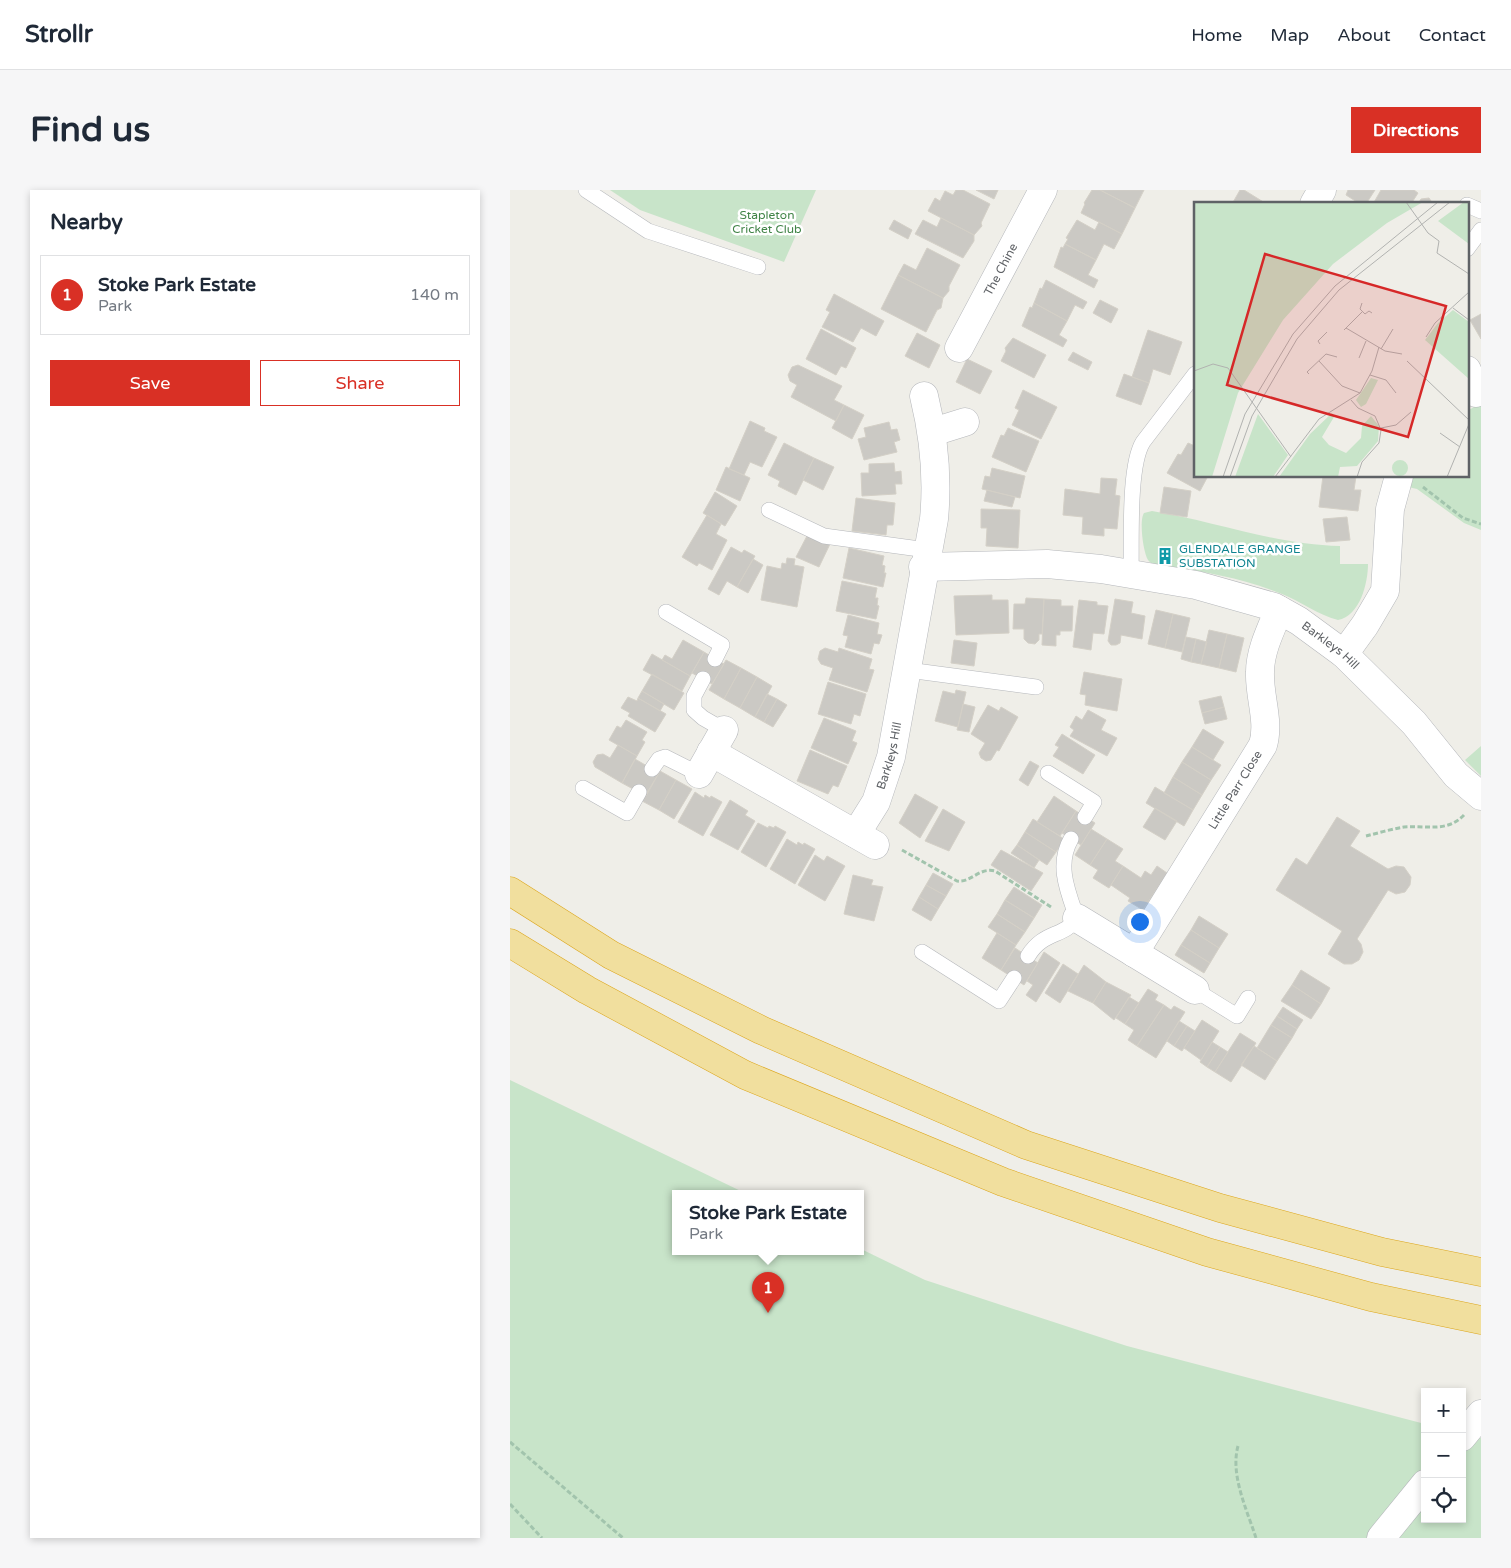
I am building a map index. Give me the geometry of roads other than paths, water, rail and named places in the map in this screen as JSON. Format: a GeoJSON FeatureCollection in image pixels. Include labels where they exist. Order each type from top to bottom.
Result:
{"type":"FeatureCollection","features":[{"type":"Feature","properties":{"kind":"highway"},"geometry":{"type":"LineString","coordinates":[[510,891],[611,955],[761,1030],[1026,1145],[1220,1208],[1382,1252],[1481,1272]]}},
{"type":"Feature","properties":{"kind":"highway"},"geometry":{"type":"LineString","coordinates":[[510,943],[587,990],[745,1075],[1003,1182],[1207,1252],[1371,1297],[1481,1320]]}},
{"type":"Feature","properties":{"kind":"street","name":"The Chine"},"geometry":{"type":"LineString","coordinates":[[959,348],[1043,190]]}},
{"type":"Feature","properties":{"kind":"street"},"geometry":{"type":"LineString","coordinates":[[1315,202],[1322,190]]}},
{"type":"Feature","properties":{"kind":"street","name":"Barkleys Hill"},"geometry":{"type":"LineString","coordinates":[[711,752],[866,839],[876,802],[884,782],[908,670],[925,558],[936,502],[933,432],[924,396]]}},
{"type":"Feature","properties":{"kind":"street"},"geometry":{"type":"LineString","coordinates":[[933,432],[965,422]]}},
{"type":"Feature","properties":{"kind":"street"},"geometry":{"type":"LineString","coordinates":[[1344,654],[1365,625],[1385,591],[1390,509],[1408,479]]}},
{"type":"Feature","properties":{"kind":"street","name":"Barkleys Hill"},"geometry":{"type":"LineString","coordinates":[[925,558],[1047,564],[1131,573],[1237,595],[1279,610],[1299,621],[1344,654],[1414,723],[1456,775],[1481,796]]}},
{"type":"Feature","properties":{"kind":"street","name":"Little Parr Close"},"geometry":{"type":"LineString","coordinates":[[1134,953],[1263,745],[1266,726],[1260,671],[1265,646],[1279,610]]}},
{"type":"Feature","properties":{"kind":"street"},"geometry":{"type":"LineString","coordinates":[[1076,920],[1195,990]]}},
{"type":"Feature","properties":{"kind":"street"},"geometry":{"type":"LineString","coordinates":[[1465,1433],[1481,1414]]}},
{"type":"Feature","properties":{"kind":"street"},"geometry":{"type":"LineString","coordinates":[[1381,1538],[1421,1489]]}},
{"type":"Feature","properties":{"kind":"lane"},"geometry":{"type":"LineString","coordinates":[[586,190],[648,231],[758,267]]}},
{"type":"Feature","properties":{"kind":"lane"},"geometry":{"type":"LineString","coordinates":[[1468,205],[1481,211]]}},
{"type":"Feature","properties":{"kind":"lane"},"geometry":{"type":"LineString","coordinates":[[1468,248],[1481,230]]}},
{"type":"Feature","properties":{"kind":"lane"},"geometry":{"type":"LineString","coordinates":[[1131,573],[1137,453],[1143,442],[1194,375]]}},
{"type":"Feature","properties":{"kind":"lane","name":"Barkleys Hill"},"geometry":{"type":"LineString","coordinates":[[769,510],[824,536],[925,558]]}},
{"type":"Feature","properties":{"kind":"lane"},"geometry":{"type":"LineString","coordinates":[[666,612],[722,645],[714,659]]}},
{"type":"Feature","properties":{"kind":"lane"},"geometry":{"type":"LineString","coordinates":[[908,670],[1036,687]]}},
{"type":"Feature","properties":{"kind":"lane"},"geometry":{"type":"LineString","coordinates":[[652,769],[659,760],[665,757],[711,752],[703,718],[694,710],[694,696],[703,679]]}},
{"type":"Feature","properties":{"kind":"lane"},"geometry":{"type":"LineString","coordinates":[[1048,773],[1094,802],[1085,817]]}},
{"type":"Feature","properties":{"kind":"lane"},"geometry":{"type":"LineString","coordinates":[[583,788],[627,813],[639,792]]}},
{"type":"Feature","properties":{"kind":"lane"},"geometry":{"type":"LineString","coordinates":[[1028,956],[1038,942],[1072,927],[1076,920],[1064,875],[1065,857],[1071,838]]}},
{"type":"Feature","properties":{"kind":"lane"},"geometry":{"type":"LineString","coordinates":[[922,952],[999,1001],[1014,978]]}},
{"type":"Feature","properties":{"kind":"lane"},"geometry":{"type":"LineString","coordinates":[[1195,990],[1237,1016],[1248,998]]}},
{"type":"Feature","properties":{"kind":"place","name":"GLENDALE GRANGE SUBSTATION"},"geometry":{"type":"Point","coordinates":[1165,556]}},
{"type":"Feature","properties":{"kind":"place","name":"Stoke Park Estate"},"geometry":{"type":"Point","coordinates":[768,1313]}},
{"type":"Feature","properties":{"kind":"park label","name":"Stapleton Cricket Club"},"geometry":{"type":"Point","coordinates":[767,222]}}]}
